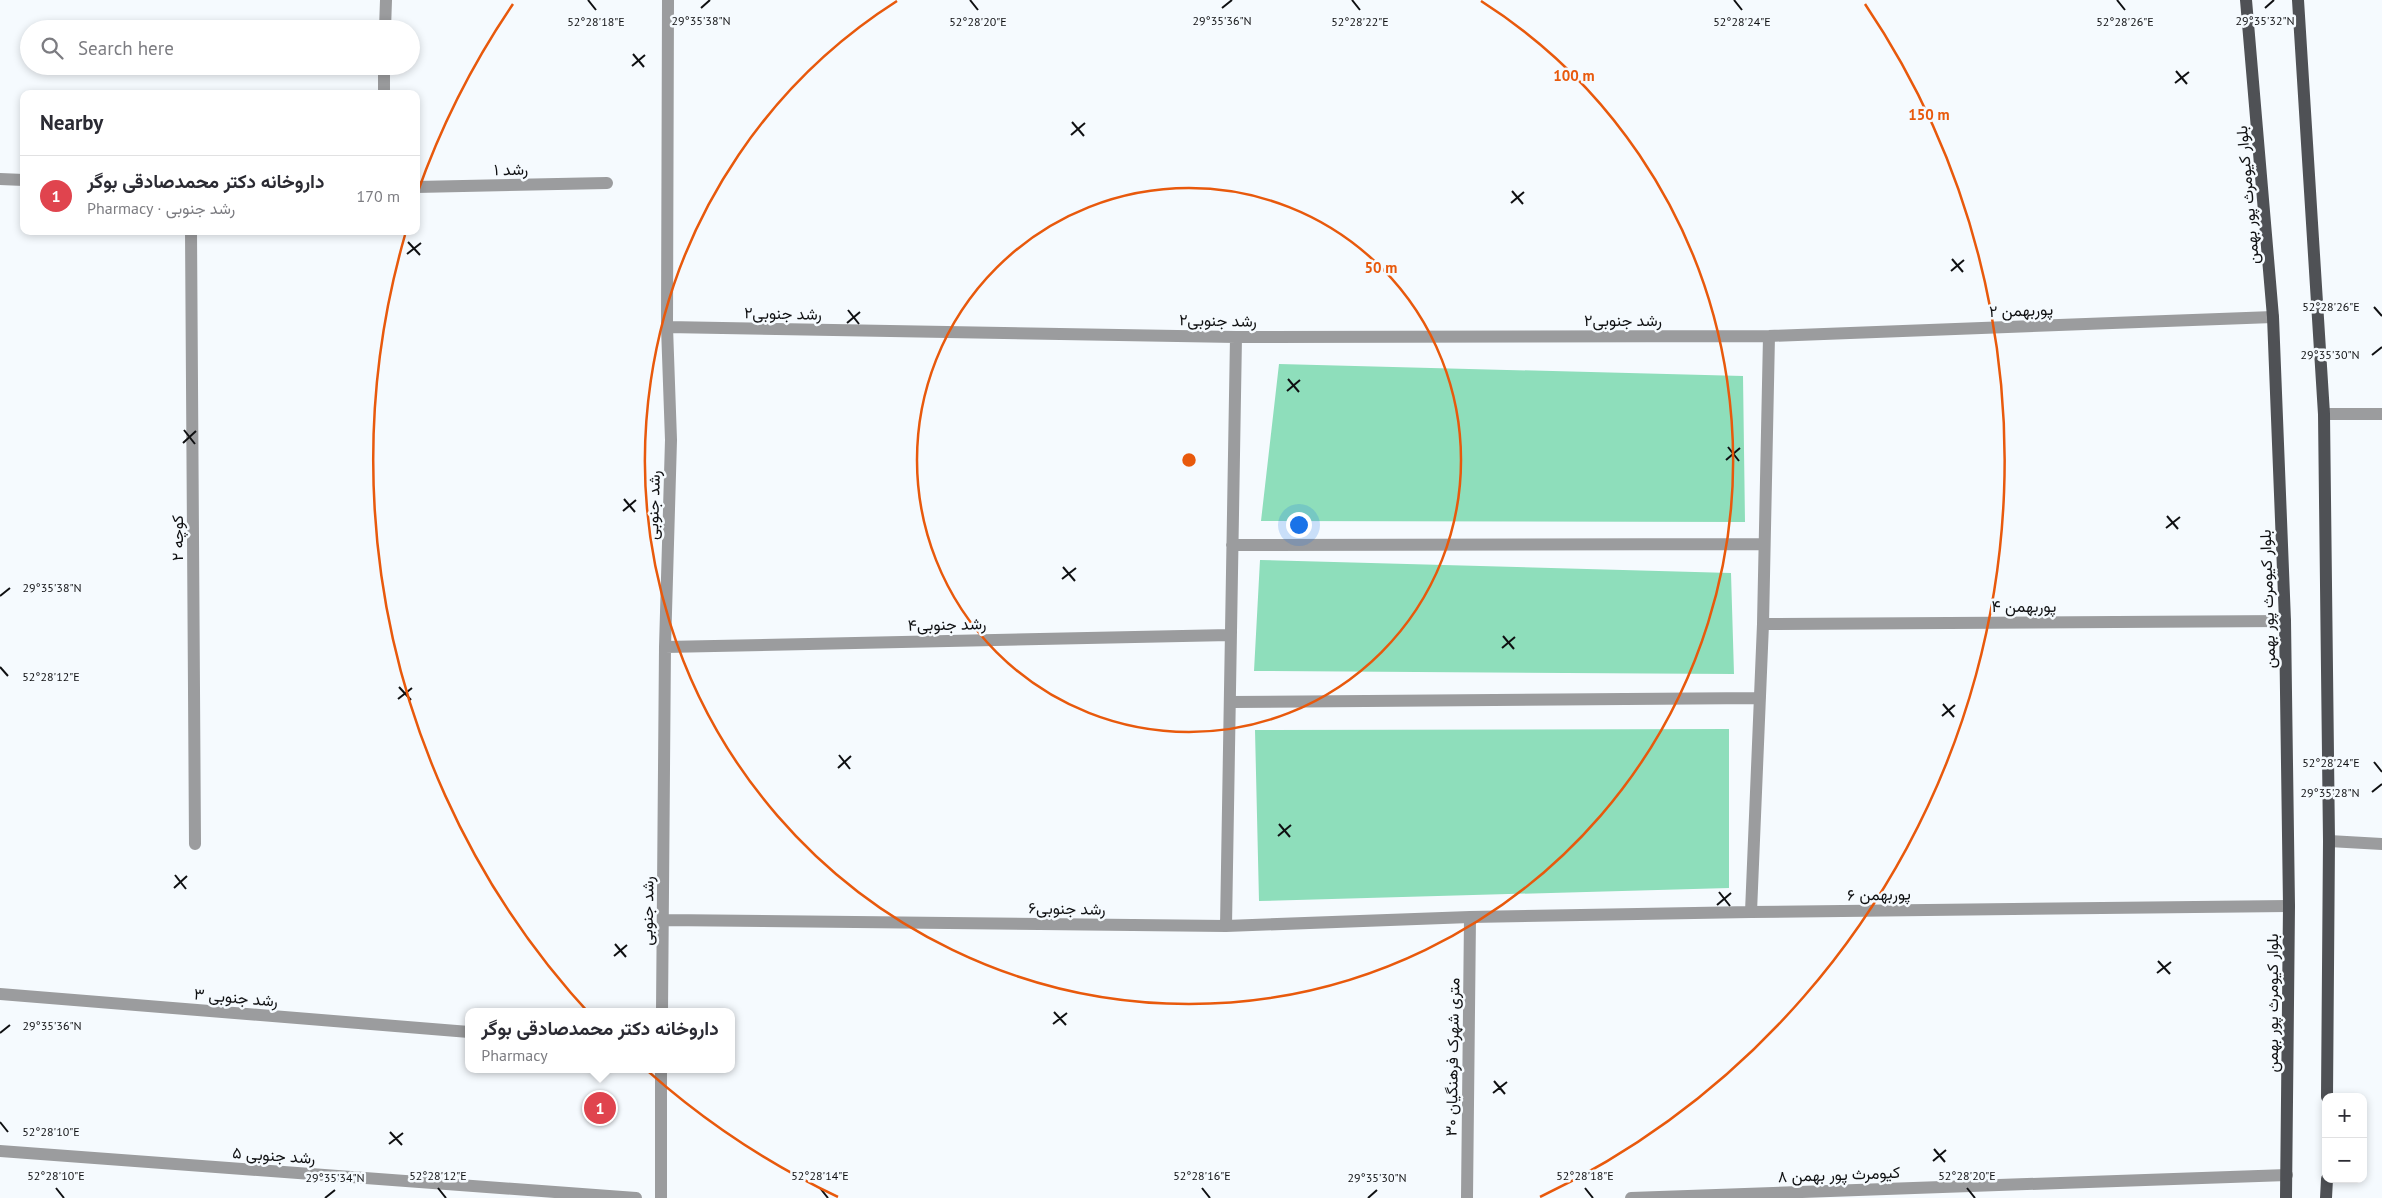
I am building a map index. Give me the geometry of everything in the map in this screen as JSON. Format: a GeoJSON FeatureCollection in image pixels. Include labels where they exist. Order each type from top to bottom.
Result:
{"type":"FeatureCollection","features":[{"type":"Feature","properties":{"kind":"main road","name":"بلوار کیومرث پور بهمن"},"geometry":{"type":"LineString","coordinates":[[2246,0],[2273,317],[2285,621],[2289,906],[2286,1198]]}},
{"type":"Feature","properties":{"kind":"main road"},"geometry":{"type":"LineString","coordinates":[[2298,0],[2324,414],[2329,841],[2327,1093]]}},
{"type":"Feature","properties":{"kind":"main road"},"geometry":{"type":"LineString","coordinates":[[2326,1183],[2326,1198]]}},
{"type":"Feature","properties":{"kind":"street"},"geometry":{"type":"LineString","coordinates":[[385,20],[386,0]]}},
{"type":"Feature","properties":{"kind":"street","name":"رشد جنوبی"},"geometry":{"type":"LineString","coordinates":[[662,1008],[665,646],[671,440],[667,328],[668,0]]}},
{"type":"Feature","properties":{"kind":"street"},"geometry":{"type":"LineString","coordinates":[[384,75],[384,90]]}},
{"type":"Feature","properties":{"kind":"street"},"geometry":{"type":"LineString","coordinates":[[0,179],[20,180]]}},
{"type":"Feature","properties":{"kind":"street","name":"رشد ۱"},"geometry":{"type":"LineString","coordinates":[[420,188],[607,183]]}},
{"type":"Feature","properties":{"kind":"street","name":"کوچه ۲"},"geometry":{"type":"LineString","coordinates":[[191,235],[195,844]]}},
{"type":"Feature","properties":{"kind":"street","name":"پوربهمن ۲"},"geometry":{"type":"LineString","coordinates":[[1769,336],[2273,317]]}},
{"type":"Feature","properties":{"kind":"street","name":"رشد جنوبی۲"},"geometry":{"type":"LineString","coordinates":[[667,328],[1236,336],[1769,336]]}},
{"type":"Feature","properties":{"kind":"street"},"geometry":{"type":"LineString","coordinates":[[1226,926],[1236,336]]}},
{"type":"Feature","properties":{"kind":"street"},"geometry":{"type":"LineString","coordinates":[[1751,912],[1763,624],[1769,336]]}},
{"type":"Feature","properties":{"kind":"street"},"geometry":{"type":"LineString","coordinates":[[2324,414],[2382,414]]}},
{"type":"Feature","properties":{"kind":"street"},"geometry":{"type":"LineString","coordinates":[[1232,545],[1764,544]]}},
{"type":"Feature","properties":{"kind":"street","name":"پوربهمن ۴"},"geometry":{"type":"LineString","coordinates":[[1763,624],[2285,621]]}},
{"type":"Feature","properties":{"kind":"street","name":"رشد جنوبی۴"},"geometry":{"type":"LineString","coordinates":[[665,646],[1230,635]]}},
{"type":"Feature","properties":{"kind":"street"},"geometry":{"type":"LineString","coordinates":[[1231,702],[1760,698]]}},
{"type":"Feature","properties":{"kind":"street"},"geometry":{"type":"LineString","coordinates":[[2329,841],[2382,844]]}},
{"type":"Feature","properties":{"kind":"street","name":"پوربهمن ۶"},"geometry":{"type":"LineString","coordinates":[[1470,917],[2289,906]]}},
{"type":"Feature","properties":{"kind":"street","name":"رشد جنوبی۶"},"geometry":{"type":"LineString","coordinates":[[664,920],[1226,926],[1470,917]]}},
{"type":"Feature","properties":{"kind":"street","name":"۳۰ متری شهرک فرهنگیان"},"geometry":{"type":"LineString","coordinates":[[1467,1198],[1470,917]]}},
{"type":"Feature","properties":{"kind":"street","name":"رشد جنوبی ۳"},"geometry":{"type":"LineString","coordinates":[[0,994],[465,1032]]}},
{"type":"Feature","properties":{"kind":"street"},"geometry":{"type":"LineString","coordinates":[[661,1073],[662,1198]]}},
{"type":"Feature","properties":{"kind":"street","name":"رشد جنوبی ۵"},"geometry":{"type":"LineString","coordinates":[[0,1151],[636,1198]]}},
{"type":"Feature","properties":{"kind":"street","name":"کیومرث پور بهمن ۸"},"geometry":{"type":"LineString","coordinates":[[1631,1198],[2287,1174]]}},
{"type":"Feature","properties":{"kind":"green space"},"geometry":{"type":"Polygon","coordinates":[[[1279,364],[1743,376],[1745,522],[1261,521],[1279,364]]]}},
{"type":"Feature","properties":{"kind":"green space"},"geometry":{"type":"Polygon","coordinates":[[[1260,560],[1731,573],[1734,674],[1254,671],[1260,560]]]}},
{"type":"Feature","properties":{"kind":"green space"},"geometry":{"type":"Polygon","coordinates":[[[1729,729],[1729,888],[1259,901],[1255,730],[1729,729]]]}},
{"type":"Feature","properties":{"kind":"place","name":"داروخانه دکتر محمدصادقی بوگر"},"geometry":{"type":"Point","coordinates":[600,1108]}}]}
